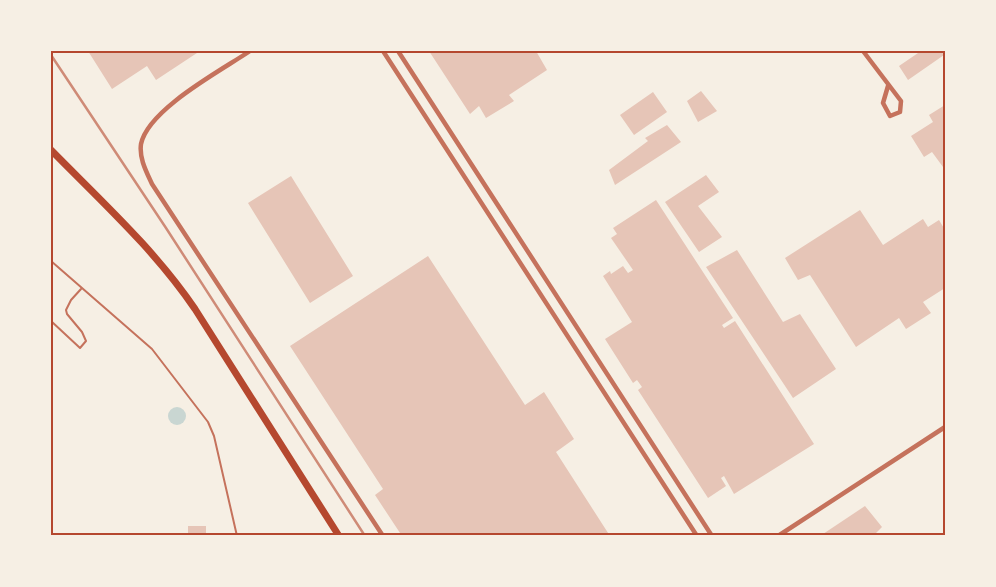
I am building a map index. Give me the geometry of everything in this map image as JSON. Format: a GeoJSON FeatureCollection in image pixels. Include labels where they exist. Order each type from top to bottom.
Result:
{"type":"FeatureCollection","features":[{"type":"Feature","properties":{"kind":"main road"},"geometry":{"type":"LineString","coordinates":[[51,150],[150,251],[174,279],[339,536]]}},
{"type":"Feature","properties":{"kind":"street"},"geometry":{"type":"LineString","coordinates":[[250,51],[171,103],[153,121],[141,143],[142,164],[152,184],[383,536]]}},
{"type":"Feature","properties":{"kind":"street"},"geometry":{"type":"LineString","coordinates":[[384,51],[697,536]]}},
{"type":"Feature","properties":{"kind":"street"},"geometry":{"type":"LineString","coordinates":[[398,51],[712,536]]}},
{"type":"Feature","properties":{"kind":"street"},"geometry":{"type":"LineString","coordinates":[[863,51],[901,101],[900,112],[890,116],[883,104],[888,86]]}},
{"type":"Feature","properties":{"kind":"street"},"geometry":{"type":"LineString","coordinates":[[778,536],[945,427]]}},
{"type":"Feature","properties":{"kind":"lane"},"geometry":{"type":"LineString","coordinates":[[51,262],[152,348],[208,422],[214,436],[237,536]]}},
{"type":"Feature","properties":{"kind":"lane"},"geometry":{"type":"LineString","coordinates":[[51,321],[80,348],[86,341],[85,336],[67,314],[66,310],[71,300],[81,288]]}},
{"type":"Feature","properties":{"kind":"shaded area"},"geometry":{"type":"Polygon","coordinates":[[[177,407],[183,410],[186,416],[183,422],[177,425],[171,422],[168,416],[171,410],[177,407]]]}},
{"type":"Feature","properties":{"kind":"building"},"geometry":{"type":"Polygon","coordinates":[[[88,51],[200,51],[156,80],[147,66],[112,89],[88,51]]]}},
{"type":"Feature","properties":{"kind":"building"},"geometry":{"type":"Polygon","coordinates":[[[429,51],[536,51],[547,70],[509,95],[514,101],[486,118],[479,106],[470,114],[429,51]]]}},
{"type":"Feature","properties":{"kind":"building"},"geometry":{"type":"Polygon","coordinates":[[[921,51],[941,51],[944,55],[908,80],[899,66],[921,51]]]}},
{"type":"Feature","properties":{"kind":"building"},"geometry":{"type":"Polygon","coordinates":[[[701,91],[717,111],[698,122],[687,101],[701,91]]]}},
{"type":"Feature","properties":{"kind":"building"},"geometry":{"type":"Polygon","coordinates":[[[653,92],[667,112],[634,135],[620,115],[653,92]]]}},
{"type":"Feature","properties":{"kind":"building"},"geometry":{"type":"Polygon","coordinates":[[[945,105],[945,166],[943,167],[932,152],[924,157],[911,136],[933,122],[929,115],[945,105]]]}},
{"type":"Feature","properties":{"kind":"building"},"geometry":{"type":"Polygon","coordinates":[[[667,125],[681,142],[615,185],[609,170],[648,141],[645,138],[667,125]]]}},
{"type":"Feature","properties":{"kind":"building"},"geometry":{"type":"Polygon","coordinates":[[[706,175],[719,192],[698,206],[722,237],[699,252],[665,202],[706,175]]]}},
{"type":"Feature","properties":{"kind":"building"},"geometry":{"type":"Polygon","coordinates":[[[291,176],[353,276],[310,303],[248,203],[291,176]]]}},
{"type":"Feature","properties":{"kind":"building"},"geometry":{"type":"Polygon","coordinates":[[[656,200],[733,318],[722,325],[724,328],[735,321],[814,444],[734,494],[724,476],[721,478],[726,486],[708,498],[638,390],[642,387],[637,380],[633,383],[605,339],[632,322],[603,276],[610,271],[611,274],[623,266],[628,273],[633,270],[611,238],[617,234],[613,228],[656,200]]]}},
{"type":"Feature","properties":{"kind":"building"},"geometry":{"type":"Polygon","coordinates":[[[860,210],[883,245],[923,219],[928,227],[939,220],[945,230],[945,288],[923,302],[931,313],[906,329],[899,318],[856,347],[810,275],[798,280],[785,258],[860,210]]]}},
{"type":"Feature","properties":{"kind":"building"},"geometry":{"type":"Polygon","coordinates":[[[737,250],[783,322],[800,314],[836,369],[793,398],[706,267],[737,250]]]}},
{"type":"Feature","properties":{"kind":"building"},"geometry":{"type":"Polygon","coordinates":[[[428,256],[525,405],[544,392],[574,439],[556,452],[610,536],[402,536],[375,495],[383,489],[290,346],[428,256]]]}},
{"type":"Feature","properties":{"kind":"building"},"geometry":{"type":"Polygon","coordinates":[[[865,506],[882,527],[873,536],[820,536],[865,506]]]}},
{"type":"Feature","properties":{"kind":"building"},"geometry":{"type":"Polygon","coordinates":[[[188,526],[206,526],[206,536],[188,536],[188,526]]]}},
{"type":"Feature","properties":{"kind":"railway"},"geometry":{"type":"LineString","coordinates":[[51,55],[166,228],[365,536]]}}]}
